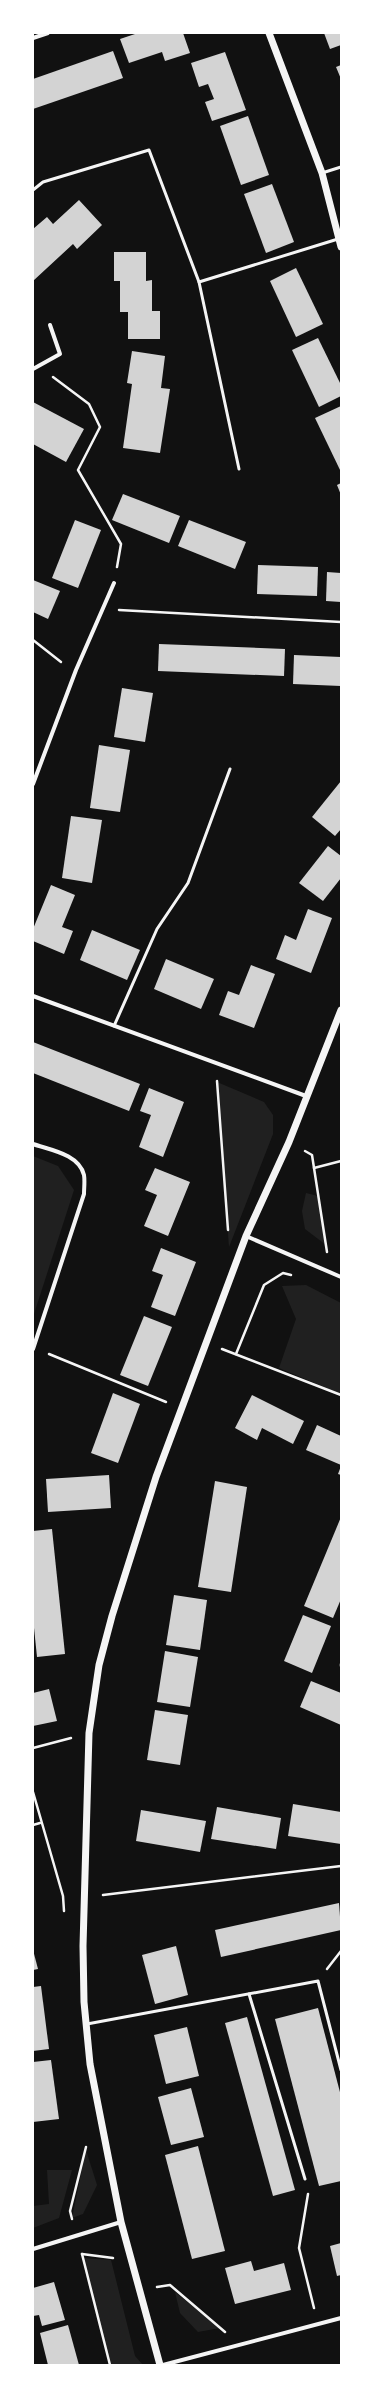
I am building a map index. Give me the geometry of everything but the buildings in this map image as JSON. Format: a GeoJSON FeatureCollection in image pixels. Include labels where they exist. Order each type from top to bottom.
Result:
{"type":"FeatureCollection","features":[{"type":"Feature","properties":{"kind":"street"},"geometry":{"type":"LineString","coordinates":[[33,38],[48,33]]}},
{"type":"Feature","properties":{"kind":"street"},"geometry":{"type":"LineString","coordinates":[[269,33],[322,173],[341,247]]}},
{"type":"Feature","properties":{"kind":"street"},"geometry":{"type":"LineString","coordinates":[[33,369],[60,354],[50,325]]}},
{"type":"Feature","properties":{"kind":"street"},"geometry":{"type":"LineString","coordinates":[[33,784],[76,670],[101,609],[114,583]]}},
{"type":"Feature","properties":{"kind":"street"},"geometry":{"type":"LineString","coordinates":[[33,996],[306,1096]]}},
{"type":"Feature","properties":{"kind":"street"},"geometry":{"type":"LineString","coordinates":[[341,1010],[289,1142],[246,1236],[181,1408],[136,1538],[112,1616],[99,1665],[89,1733],[84,1898],[84,2002],[92,2072],[121,2222],[162,2365],[341,2318]]}},
{"type":"Feature","properties":{"kind":"street"},"geometry":{"type":"LineString","coordinates":[[33,1144],[63,1154],[75,1161],[84,1175],[84,1194],[33,1348]]}},
{"type":"Feature","properties":{"kind":"street"},"geometry":{"type":"LineString","coordinates":[[246,1236],[330,1270],[341,1277]]}},
{"type":"Feature","properties":{"kind":"street"},"geometry":{"type":"LineString","coordinates":[[33,2249],[121,2222]]}},
{"type":"Feature","properties":{"kind":"lane"},"geometry":{"type":"LineString","coordinates":[[33,190],[43,182],[149,150],[199,282],[239,470]]}},
{"type":"Feature","properties":{"kind":"lane"},"geometry":{"type":"LineString","coordinates":[[322,173],[341,166]]}},
{"type":"Feature","properties":{"kind":"lane"},"geometry":{"type":"LineString","coordinates":[[199,282],[338,239]]}},
{"type":"Feature","properties":{"kind":"lane"},"geometry":{"type":"LineString","coordinates":[[114,1026],[157,929],[188,882],[230,769]]}},
{"type":"Feature","properties":{"kind":"lane"},"geometry":{"type":"LineString","coordinates":[[87,2024],[318,1981],[341,2070]]}},
{"type":"Feature","properties":{"kind":"lane"},"geometry":{"type":"LineString","coordinates":[[249,1994],[305,2178]]}},
{"type":"Feature","properties":{"kind":"path"},"geometry":{"type":"LineString","coordinates":[[38,366],[90,404],[100,427],[78,470],[121,544],[114,583]]}},
{"type":"Feature","properties":{"kind":"path"},"geometry":{"type":"LineString","coordinates":[[101,609],[341,622]]}},
{"type":"Feature","properties":{"kind":"path"},"geometry":{"type":"LineString","coordinates":[[33,640],[66,666],[76,670]]}},
{"type":"Feature","properties":{"kind":"path"},"geometry":{"type":"LineString","coordinates":[[215,1063],[228,1232]]}},
{"type":"Feature","properties":{"kind":"path"},"geometry":{"type":"LineString","coordinates":[[289,1142],[312,1155],[330,1270]]}},
{"type":"Feature","properties":{"kind":"path"},"geometry":{"type":"LineString","coordinates":[[314,1168],[341,1161]]}},
{"type":"Feature","properties":{"kind":"path"},"geometry":{"type":"LineString","coordinates":[[236,1354],[264,1285],[282,1273],[295,1275]]}},
{"type":"Feature","properties":{"kind":"path"},"geometry":{"type":"LineString","coordinates":[[206,1342],[341,1395]]}},
{"type":"Feature","properties":{"kind":"path"},"geometry":{"type":"LineString","coordinates":[[33,1348],[181,1408]]}},
{"type":"Feature","properties":{"kind":"path"},"geometry":{"type":"LineString","coordinates":[[33,1748],[89,1733]]}},
{"type":"Feature","properties":{"kind":"path"},"geometry":{"type":"LineString","coordinates":[[33,1792],[40,1823],[63,1896],[64,1912]]}},
{"type":"Feature","properties":{"kind":"path"},"geometry":{"type":"LineString","coordinates":[[33,1825],[40,1823]]}},
{"type":"Feature","properties":{"kind":"path"},"geometry":{"type":"LineString","coordinates":[[84,1898],[341,1866]]}},
{"type":"Feature","properties":{"kind":"path"},"geometry":{"type":"LineString","coordinates":[[318,1981],[341,1951]]}},
{"type":"Feature","properties":{"kind":"path"},"geometry":{"type":"LineString","coordinates":[[74,2226],[70,2211],[86,2150],[86,2142]]}},
{"type":"Feature","properties":{"kind":"path"},"geometry":{"type":"LineString","coordinates":[[305,2178],[308,2195],[299,2248],[318,2324]]}},
{"type":"Feature","properties":{"kind":"path"},"geometry":{"type":"LineString","coordinates":[[78,2236],[110,2365]]}},
{"type":"Feature","properties":{"kind":"path"},"geometry":{"type":"LineString","coordinates":[[82,2254],[113,2258],[115,2266]]}},
{"type":"Feature","properties":{"kind":"path"},"geometry":{"type":"LineString","coordinates":[[140,2289],[170,2285],[226,2333],[230,2347]]}},
{"type":"Feature","properties":{"kind":"shaded area"},"geometry":{"type":"Polygon","coordinates":[[[217,1082],[264,1102],[273,1115],[273,1134],[229,1247],[217,1082]]]}},
{"type":"Feature","properties":{"kind":"shaded area"},"geometry":{"type":"Polygon","coordinates":[[[33,1156],[58,1166],[74,1190],[33,1317],[33,1156]]]}},
{"type":"Feature","properties":{"kind":"shaded area"},"geometry":{"type":"Polygon","coordinates":[[[306,1193],[318,1196],[326,1245],[305,1229],[302,1211],[306,1193]]]}},
{"type":"Feature","properties":{"kind":"shaded area"},"geometry":{"type":"Polygon","coordinates":[[[306,1285],[341,1303],[341,1394],[279,1368],[296,1319],[282,1286],[306,1285]]]}},
{"type":"Feature","properties":{"kind":"shaded area"},"geometry":{"type":"Polygon","coordinates":[[[86,2150],[97,2185],[83,2214],[72,2218],[86,2150]]]}},
{"type":"Feature","properties":{"kind":"shaded area"},"geometry":{"type":"Polygon","coordinates":[[[47,2170],[72,2170],[59,2218],[33,2228],[33,2206],[49,2204],[47,2170]]]}},
{"type":"Feature","properties":{"kind":"shaded area"},"geometry":{"type":"Polygon","coordinates":[[[83,2258],[111,2260],[135,2356],[143,2365],[110,2365],[83,2258]]]}},
{"type":"Feature","properties":{"kind":"shaded area"},"geometry":{"type":"Polygon","coordinates":[[[175,2292],[220,2328],[198,2332],[180,2313],[175,2292]]]}}]}
